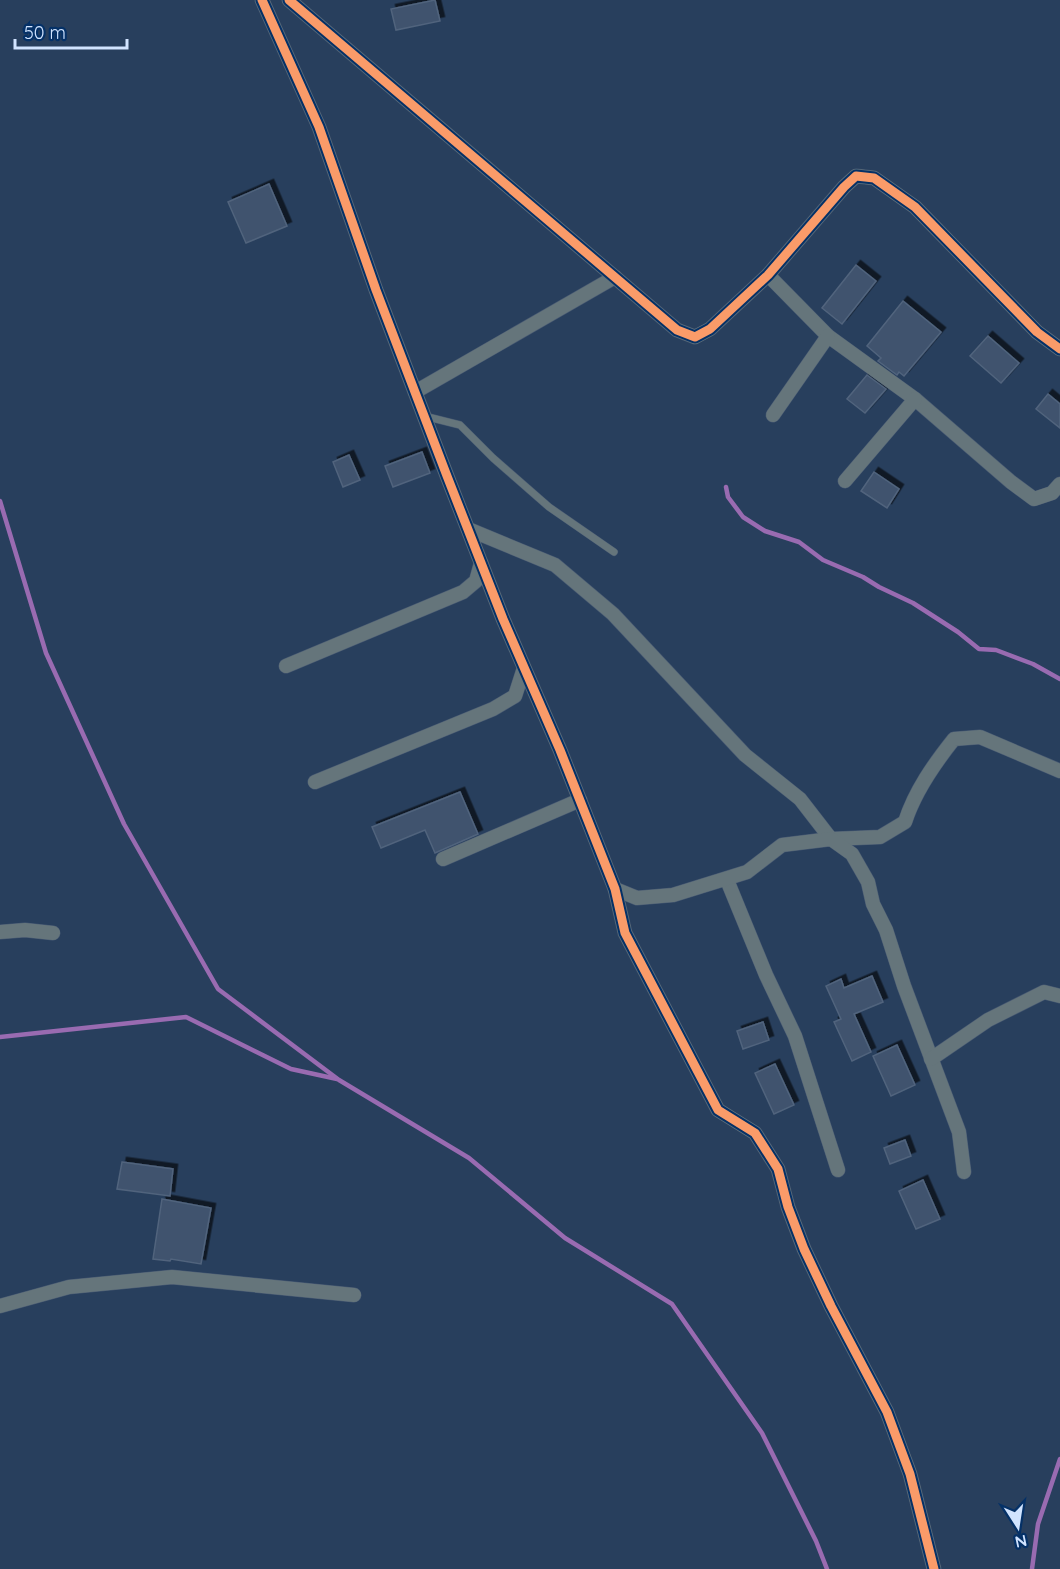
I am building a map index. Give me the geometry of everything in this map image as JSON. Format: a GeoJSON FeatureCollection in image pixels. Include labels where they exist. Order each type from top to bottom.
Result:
{"type":"FeatureCollection","features":[{"type":"Feature","properties":{"kind":"street"},"geometry":{"type":"LineString","coordinates":[[262,0],[319,127],[376,290],[481,563],[615,889],[625,933],[718,1110],[755,1133],[778,1169],[788,1207],[804,1250],[887,1412],[910,1474],[934,1569]]}},
{"type":"Feature","properties":{"kind":"street"},"geometry":{"type":"LineString","coordinates":[[289,0],[677,330],[695,337],[710,329],[768,275],[856,176],[874,178],[915,207],[1037,332],[1060,349]]}},
{"type":"Feature","properties":{"kind":"street"},"geometry":{"type":"LineString","coordinates":[[768,275],[828,336],[915,399],[1034,499],[1052,493],[1060,484]]}},
{"type":"Feature","properties":{"kind":"street"},"geometry":{"type":"LineString","coordinates":[[415,392],[615,277]]}},
{"type":"Feature","properties":{"kind":"street"},"geometry":{"type":"LineString","coordinates":[[773,415],[828,336]]}},
{"type":"Feature","properties":{"kind":"street"},"geometry":{"type":"LineString","coordinates":[[845,481],[915,399]]}},
{"type":"Feature","properties":{"kind":"street"},"geometry":{"type":"LineString","coordinates":[[468,529],[555,565],[605,607],[745,755],[800,799],[831,839],[852,854],[868,882],[873,904],[886,930],[904,986],[959,1132],[964,1172]]}},
{"type":"Feature","properties":{"kind":"street"},"geometry":{"type":"LineString","coordinates":[[286,666],[463,592],[476,581],[481,563]]}},
{"type":"Feature","properties":{"kind":"street"},"geometry":{"type":"LineString","coordinates":[[315,782],[493,709],[515,696],[524,668]]}},
{"type":"Feature","properties":{"kind":"street"},"geometry":{"type":"LineString","coordinates":[[615,889],[636,898],[673,895],[747,872],[782,845],[831,839],[880,837],[905,822],[911,803],[936,761],[954,739],[980,737],[1060,771]]}},
{"type":"Feature","properties":{"kind":"street"},"geometry":{"type":"LineString","coordinates":[[443,859],[580,800]]}},
{"type":"Feature","properties":{"kind":"street"},"geometry":{"type":"LineString","coordinates":[[727,880],[766,975],[795,1036],[838,1170]]}},
{"type":"Feature","properties":{"kind":"street"},"geometry":{"type":"LineString","coordinates":[[0,932],[25,930],[53,933]]}},
{"type":"Feature","properties":{"kind":"street"},"geometry":{"type":"LineString","coordinates":[[931,1059],[988,1020],[1044,992],[1060,996]]}},
{"type":"Feature","properties":{"kind":"street"},"geometry":{"type":"LineString","coordinates":[[0,1306],[69,1287],[172,1277],[354,1295]]}},
{"type":"Feature","properties":{"kind":"lane"},"geometry":{"type":"LineString","coordinates":[[424,415],[460,425],[493,458],[549,507],[614,552]]}},
{"type":"Feature","properties":{"kind":"building"},"geometry":{"type":"Polygon","coordinates":[[[435,0],[440,21],[396,30],[391,9],[435,0]]]}},
{"type":"Feature","properties":{"kind":"building"},"geometry":{"type":"Polygon","coordinates":[[[269,184],[287,226],[246,243],[228,202],[269,184]]]}},
{"type":"Feature","properties":{"kind":"building"},"geometry":{"type":"Polygon","coordinates":[[[856,265],[876,281],[842,324],[822,308],[856,265]]]}},
{"type":"Feature","properties":{"kind":"building"},"geometry":{"type":"Polygon","coordinates":[[[903,301],[941,332],[904,376],[899,372],[897,375],[878,361],[881,358],[867,346],[903,301]]]}},
{"type":"Feature","properties":{"kind":"building"},"geometry":{"type":"Polygon","coordinates":[[[988,336],[1019,363],[1001,383],[970,356],[988,336]]]}},
{"type":"Feature","properties":{"kind":"building"},"geometry":{"type":"Polygon","coordinates":[[[867,375],[886,389],[865,413],[847,399],[867,375]]]}},
{"type":"Feature","properties":{"kind":"building"},"geometry":{"type":"Polygon","coordinates":[[[1048,394],[1060,404],[1060,428],[1036,409],[1048,394]]]}},
{"type":"Feature","properties":{"kind":"building"},"geometry":{"type":"Polygon","coordinates":[[[422,452],[430,473],[393,487],[385,466],[422,452]]]}},
{"type":"Feature","properties":{"kind":"building"},"geometry":{"type":"Polygon","coordinates":[[[349,455],[360,480],[343,487],[333,462],[349,455]]]}},
{"type":"Feature","properties":{"kind":"building"},"geometry":{"type":"Polygon","coordinates":[[[874,472],[899,489],[887,508],[861,491],[874,472]]]}},
{"type":"Feature","properties":{"kind":"building"},"geometry":{"type":"Polygon","coordinates":[[[460,792],[478,834],[435,853],[425,830],[381,848],[372,827],[460,792]]]}},
{"type":"Feature","properties":{"kind":"building"},"geometry":{"type":"Polygon","coordinates":[[[872,976],[883,1002],[854,1014],[871,1052],[852,1061],[834,1022],[841,1019],[826,986],[841,979],[844,988],[872,976]]]}},
{"type":"Feature","properties":{"kind":"building"},"geometry":{"type":"Polygon","coordinates":[[[763,1022],[769,1040],[743,1049],[737,1031],[763,1022]]]}},
{"type":"Feature","properties":{"kind":"building"},"geometry":{"type":"Polygon","coordinates":[[[897,1045],[915,1085],[891,1096],[873,1056],[897,1045]]]}},
{"type":"Feature","properties":{"kind":"building"},"geometry":{"type":"Polygon","coordinates":[[[775,1064],[794,1105],[774,1114],[755,1073],[775,1064]]]}},
{"type":"Feature","properties":{"kind":"building"},"geometry":{"type":"Polygon","coordinates":[[[905,1140],[911,1156],[890,1164],[884,1148],[905,1140]]]}},
{"type":"Feature","properties":{"kind":"building"},"geometry":{"type":"Polygon","coordinates":[[[122,1162],[173,1169],[170,1196],[117,1189],[122,1162]]]}},
{"type":"Feature","properties":{"kind":"building"},"geometry":{"type":"Polygon","coordinates":[[[923,1180],[940,1219],[916,1229],[899,1191],[923,1180]]]}},
{"type":"Feature","properties":{"kind":"building"},"geometry":{"type":"Polygon","coordinates":[[[162,1199],[211,1208],[201,1264],[171,1259],[170,1261],[153,1259],[162,1199]]]}},
{"type":"Feature","properties":{"kind":"waterway"},"geometry":{"type":"LineString","coordinates":[[726,487],[728,497],[743,517],[765,531],[799,542],[823,560],[863,577],[913,603],[958,632],[979,649],[996,650],[1033,664],[1060,679]]}},
{"type":"Feature","properties":{"kind":"waterway"},"geometry":{"type":"LineString","coordinates":[[0,501],[46,653],[124,824],[218,989],[339,1080],[469,1158],[565,1238],[672,1304],[762,1433],[816,1541],[827,1569]]}},
{"type":"Feature","properties":{"kind":"waterway"},"geometry":{"type":"LineString","coordinates":[[0,1037],[186,1017],[291,1069],[337,1079]]}},
{"type":"Feature","properties":{"kind":"waterway"},"geometry":{"type":"LineString","coordinates":[[1032,1569],[1038,1524],[1060,1459]]}},
{"type":"Feature","properties":{"kind":"cycle path"},"geometry":{"type":"LineString","coordinates":[[262,0],[319,127],[376,290],[447,476],[503,619],[560,750],[615,889],[625,933],[718,1110],[755,1133],[778,1169],[788,1207],[804,1249],[831,1306],[887,1412],[910,1474],[934,1569]]}},
{"type":"Feature","properties":{"kind":"cycle path"},"geometry":{"type":"LineString","coordinates":[[289,0],[677,330],[695,337],[710,329],[768,275],[856,176],[874,178],[915,207],[1037,332],[1060,349]]}}]}
